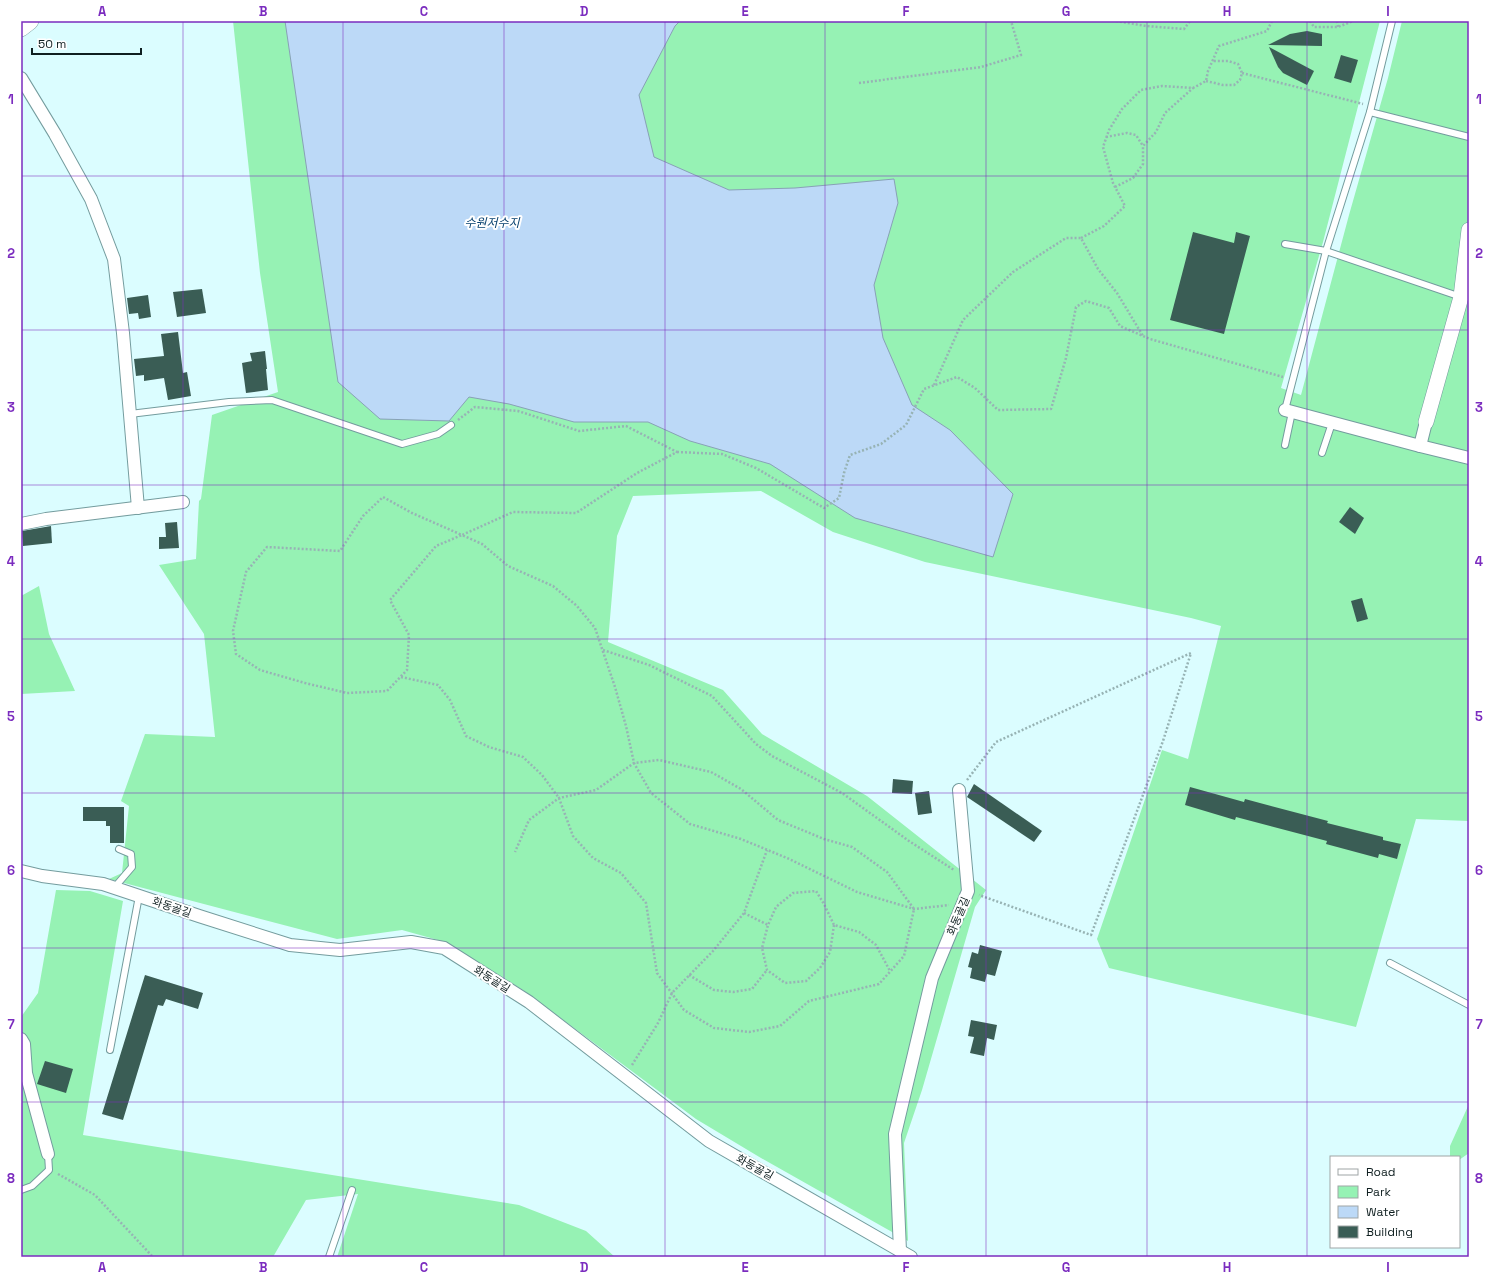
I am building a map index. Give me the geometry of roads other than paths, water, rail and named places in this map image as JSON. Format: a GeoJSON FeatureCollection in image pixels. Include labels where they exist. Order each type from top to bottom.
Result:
{"type":"FeatureCollection","features":[{"type":"Feature","properties":{"kind":"main road"},"geometry":{"type":"LineString","coordinates":[[21,28],[30,21]]}},
{"type":"Feature","properties":{"kind":"street"},"geometry":{"type":"LineString","coordinates":[[21,78],[55,134],[91,199],[114,259],[123,332],[138,508]]}},
{"type":"Feature","properties":{"kind":"street"},"geometry":{"type":"LineString","coordinates":[[1420,446],[1461,297],[1469,230]]}},
{"type":"Feature","properties":{"kind":"street"},"geometry":{"type":"LineString","coordinates":[[1289,411],[1469,458]]}},
{"type":"Feature","properties":{"kind":"street"},"geometry":{"type":"LineString","coordinates":[[21,524],[46,519],[184,502]]}},
{"type":"Feature","properties":{"kind":"street","name":"화동골길"},"geometry":{"type":"LineString","coordinates":[[900,1251],[895,1134],[932,978],[968,891],[959,790]]}},
{"type":"Feature","properties":{"kind":"street","name":"화동골길"},"geometry":{"type":"LineString","coordinates":[[21,871],[42,876],[103,884],[290,945],[340,950],[411,942],[444,948],[529,1002],[709,1141],[911,1257]]}},
{"type":"Feature","properties":{"kind":"street"},"geometry":{"type":"LineString","coordinates":[[21,1039],[24,1044],[26,1073],[48,1154]]}},
{"type":"Feature","properties":{"kind":"lane"},"geometry":{"type":"LineString","coordinates":[[1285,445],[1293,380],[1326,251],[1370,109],[1392,21]]}},
{"type":"Feature","properties":{"kind":"lane"},"geometry":{"type":"LineString","coordinates":[[1370,109],[1469,137]]}},
{"type":"Feature","properties":{"kind":"lane"},"geometry":{"type":"LineString","coordinates":[[1285,244],[1326,251],[1461,297]]}},
{"type":"Feature","properties":{"kind":"lane"},"geometry":{"type":"LineString","coordinates":[[130,414],[229,402],[272,400],[402,444],[438,434],[451,425]]}},
{"type":"Feature","properties":{"kind":"lane"},"geometry":{"type":"LineString","coordinates":[[1322,453],[1332,423]]}},
{"type":"Feature","properties":{"kind":"lane"},"geometry":{"type":"LineString","coordinates":[[114,888],[132,867],[131,854],[119,849]]}},
{"type":"Feature","properties":{"kind":"lane"},"geometry":{"type":"LineString","coordinates":[[110,1050],[139,896]]}},
{"type":"Feature","properties":{"kind":"lane"},"geometry":{"type":"LineString","coordinates":[[1390,963],[1469,1005]]}},
{"type":"Feature","properties":{"kind":"lane"},"geometry":{"type":"LineString","coordinates":[[21,1190],[32,1186],[49,1170],[48,1154]]}},
{"type":"Feature","properties":{"kind":"lane"},"geometry":{"type":"LineString","coordinates":[[329,1257],[352,1190]]}},
{"type":"Feature","properties":{"kind":"water","name":"수원저수지"},"geometry":{"type":"Polygon","coordinates":[[[285,21],[680,21],[675,26],[639,95],[654,157],[729,190],[795,188],[894,179],[898,203],[874,285],[883,338],[912,405],[950,430],[1013,494],[993,557],[855,518],[770,464],[690,441],[648,422],[574,422],[509,404],[469,397],[449,421],[380,419],[338,382],[285,21]]]}}]}
